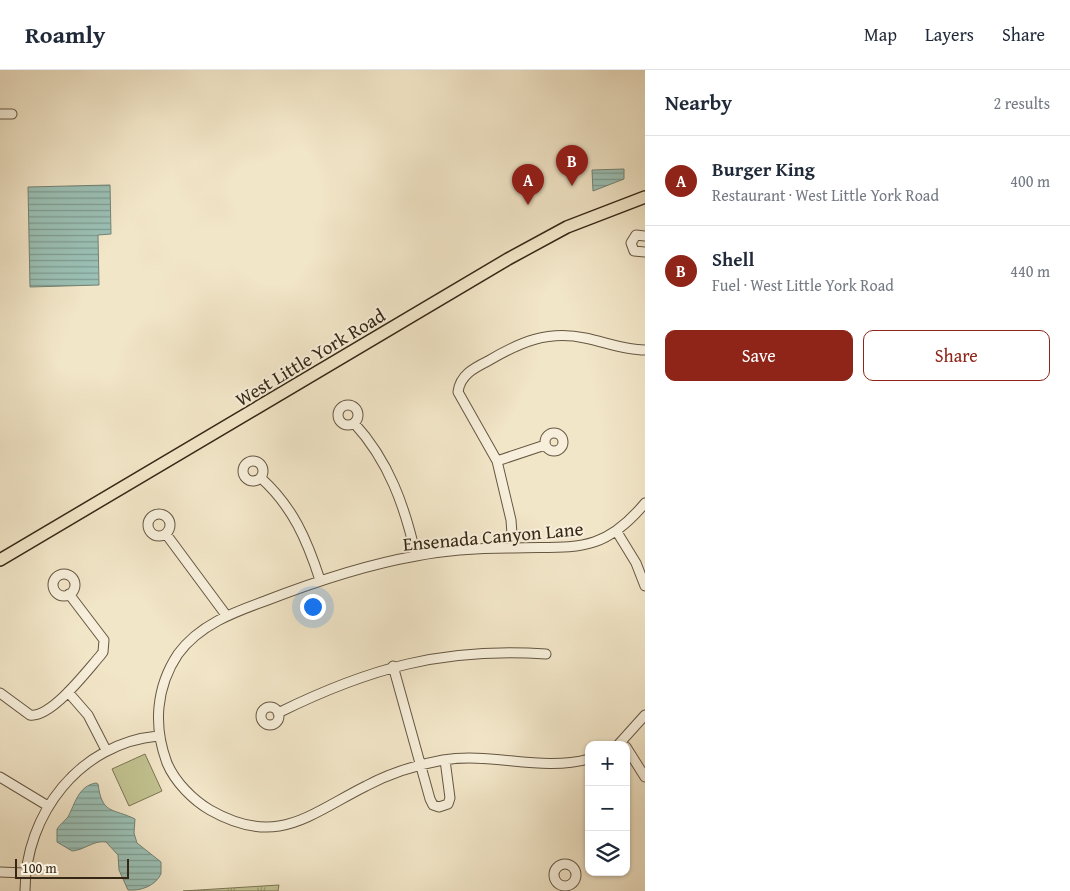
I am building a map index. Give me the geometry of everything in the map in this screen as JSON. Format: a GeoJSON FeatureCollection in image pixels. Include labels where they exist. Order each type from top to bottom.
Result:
{"type":"FeatureCollection","features":[{"type":"Feature","properties":{"kind":"main road","name":"West Little York Road"},"geometry":{"type":"LineString","coordinates":[[0,560],[512,257],[567,228],[645,197]]}},
{"type":"Feature","properties":{"kind":"street"},"geometry":{"type":"LineString","coordinates":[[0,114],[12,114]]}},
{"type":"Feature","properties":{"kind":"street"},"geometry":{"type":"LineString","coordinates":[[645,236],[636,235],[631,243],[634,251],[645,252]]}},
{"type":"Feature","properties":{"kind":"street"},"geometry":{"type":"LineString","coordinates":[[513,548],[511,520],[497,461],[458,392],[459,382],[467,373],[485,362],[517,344],[534,338],[568,335],[624,348],[645,350]]}},
{"type":"Feature","properties":{"kind":"street"},"geometry":{"type":"LineString","coordinates":[[354,423],[369,440],[390,476],[402,505],[416,556]]}},
{"type":"Feature","properties":{"kind":"street"},"geometry":{"type":"LineString","coordinates":[[497,461],[545,445]]}},
{"type":"Feature","properties":{"kind":"street"},"geometry":{"type":"LineString","coordinates":[[261,478],[276,492],[299,524],[320,580]]}},
{"type":"Feature","properties":{"kind":"street"},"geometry":{"type":"LineString","coordinates":[[645,503],[617,532],[636,563],[645,586]]}},
{"type":"Feature","properties":{"kind":"street","name":"Ensenada Canyon Lane"},"geometry":{"type":"LineString","coordinates":[[158,736],[158,713],[168,671],[179,652],[193,638],[226,615],[320,580],[416,556],[513,548],[570,548],[586,546],[617,532]]}},
{"type":"Feature","properties":{"kind":"street"},"geometry":{"type":"LineString","coordinates":[[166,534],[226,615]]}},
{"type":"Feature","properties":{"kind":"street"},"geometry":{"type":"LineString","coordinates":[[0,693],[24,712],[35,716],[41,714],[68,692],[100,656],[104,640],[70,594]]}},
{"type":"Feature","properties":{"kind":"street"},"geometry":{"type":"LineString","coordinates":[[278,713],[345,682],[392,666],[460,654],[515,652],[546,654]]}},
{"type":"Feature","properties":{"kind":"street"},"geometry":{"type":"LineString","coordinates":[[392,666],[431,802],[436,807],[448,804],[450,798],[445,760]]}},
{"type":"Feature","properties":{"kind":"street"},"geometry":{"type":"LineString","coordinates":[[68,692],[88,715],[106,750]]}},
{"type":"Feature","properties":{"kind":"street"},"geometry":{"type":"LineString","coordinates":[[625,741],[645,715]]}},
{"type":"Feature","properties":{"kind":"street"},"geometry":{"type":"LineString","coordinates":[[25,891],[25,873],[34,837],[48,806],[70,778],[85,764],[106,750],[143,737],[158,736],[170,768],[191,796],[222,816],[238,823],[255,826],[279,826],[310,818],[393,773],[445,760],[495,758],[562,765],[585,761]]}},
{"type":"Feature","properties":{"kind":"street"},"geometry":{"type":"LineString","coordinates":[[630,754],[645,776]]}},
{"type":"Feature","properties":{"kind":"street"},"geometry":{"type":"LineString","coordinates":[[0,777],[48,806]]}},
{"type":"Feature","properties":{"kind":"street"},"geometry":{"type":"LineString","coordinates":[[0,872],[25,873]]}},
{"type":"Feature","properties":{"kind":"green space"},"geometry":{"type":"Polygon","coordinates":[[[145,754],[162,791],[129,806],[112,769],[145,754]]]}},
{"type":"Feature","properties":{"kind":"green space"},"geometry":{"type":"Polygon","coordinates":[[[279,885],[278,891],[183,891],[279,885]]]}},
{"type":"Feature","properties":{"kind":"water"},"geometry":{"type":"Polygon","coordinates":[[[624,169],[624,179],[593,191],[592,170],[624,169]]]}},
{"type":"Feature","properties":{"kind":"water"},"geometry":{"type":"Polygon","coordinates":[[[110,185],[111,234],[98,235],[99,285],[30,287],[28,187],[110,185]]]}},
{"type":"Feature","properties":{"kind":"water"},"geometry":{"type":"Polygon","coordinates":[[[96,783],[98,784],[102,801],[106,806],[135,819],[134,833],[137,843],[161,862],[161,874],[151,885],[138,890],[128,890],[119,870],[118,855],[106,842],[97,842],[72,851],[57,842],[57,829],[68,817],[78,796],[85,788],[96,783]]]}},
{"type":"Feature","properties":{"kind":"place","name":"Shell"},"geometry":{"type":"Point","coordinates":[572,186]}},
{"type":"Feature","properties":{"kind":"place","name":"Burger King"},"geometry":{"type":"Point","coordinates":[528,205]}}]}
